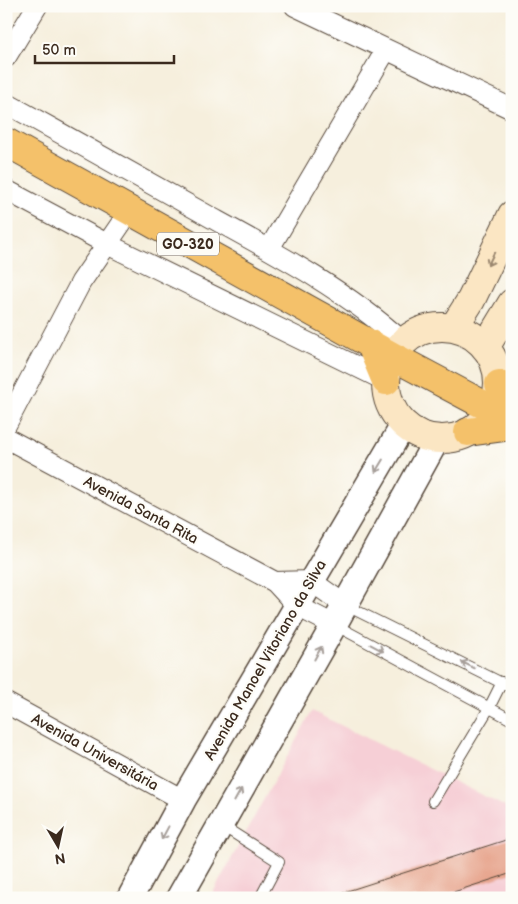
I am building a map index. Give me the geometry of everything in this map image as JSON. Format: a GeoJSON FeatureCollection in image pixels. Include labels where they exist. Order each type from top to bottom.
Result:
{"type":"FeatureCollection","features":[{"type":"Feature","properties":{"kind":"main road","name":"GO-320"},"geometry":{"type":"LineString","coordinates":[[6,142],[388,356],[507,416]]}},
{"type":"Feature","properties":{"kind":"main road"},"geometry":{"type":"LineString","coordinates":[[454,327],[470,300],[512,215]]}},
{"type":"Feature","properties":{"kind":"main road"},"geometry":{"type":"LineString","coordinates":[[498,365],[472,334],[454,327],[436,326],[418,332],[388,356],[387,392],[393,410],[404,424],[419,434],[437,439],[453,438],[468,432],[482,423],[507,416],[498,394],[498,365],[512,303]]}},
{"type":"Feature","properties":{"kind":"street"},"geometry":{"type":"LineString","coordinates":[[6,56],[37,6]]}},
{"type":"Feature","properties":{"kind":"street"},"geometry":{"type":"LineString","coordinates":[[295,6],[512,109]]}},
{"type":"Feature","properties":{"kind":"street"},"geometry":{"type":"LineString","coordinates":[[269,249],[386,50]]}},
{"type":"Feature","properties":{"kind":"street"},"geometry":{"type":"LineString","coordinates":[[6,103],[269,249],[358,305],[379,320],[388,356]]}},
{"type":"Feature","properties":{"kind":"street"},"geometry":{"type":"LineString","coordinates":[[6,190],[107,244],[388,356]]}},
{"type":"Feature","properties":{"kind":"street"},"geometry":{"type":"LineString","coordinates":[[6,425],[81,282],[129,212]]}},
{"type":"Feature","properties":{"kind":"street","name":"Avenida Manoel Vitoriano da Silva"},"geometry":{"type":"LineString","coordinates":[[130,898],[183,800],[404,424]]}},
{"type":"Feature","properties":{"kind":"street","name":"Avenida Santa Rita"},"geometry":{"type":"LineString","coordinates":[[6,438],[275,582],[297,606],[339,615]]}},
{"type":"Feature","properties":{"kind":"street"},"geometry":{"type":"LineString","coordinates":[[179,898],[437,439]]}},
{"type":"Feature","properties":{"kind":"street"},"geometry":{"type":"LineString","coordinates":[[311,581],[339,615]]}},
{"type":"Feature","properties":{"kind":"street","name":"Avenida Santa Rita"},"geometry":{"type":"LineString","coordinates":[[275,582],[311,581]]}},
{"type":"Feature","properties":{"kind":"street","name":"Avenida Universitária"},"geometry":{"type":"LineString","coordinates":[[6,703],[183,800]]}},
{"type":"Feature","properties":{"kind":"lane"},"geometry":{"type":"LineString","coordinates":[[339,615],[502,682],[512,688]]}},
{"type":"Feature","properties":{"kind":"lane"},"geometry":{"type":"LineString","coordinates":[[339,615],[489,708],[512,720]]}},
{"type":"Feature","properties":{"kind":"lane"},"geometry":{"type":"LineString","coordinates":[[433,801],[489,708],[502,682]]}},
{"type":"Feature","properties":{"kind":"lane"},"geometry":{"type":"LineString","coordinates":[[221,825],[279,862],[260,898]]}},
{"type":"Feature","properties":{"kind":"shaded area"},"geometry":{"type":"Polygon","coordinates":[[[312,711],[512,810],[512,898],[210,898],[312,711]]]}},
{"type":"Feature","properties":{"kind":"building"},"geometry":{"type":"Polygon","coordinates":[[[512,838],[512,873],[435,898],[336,898],[335,895],[512,838]]]}}]}
